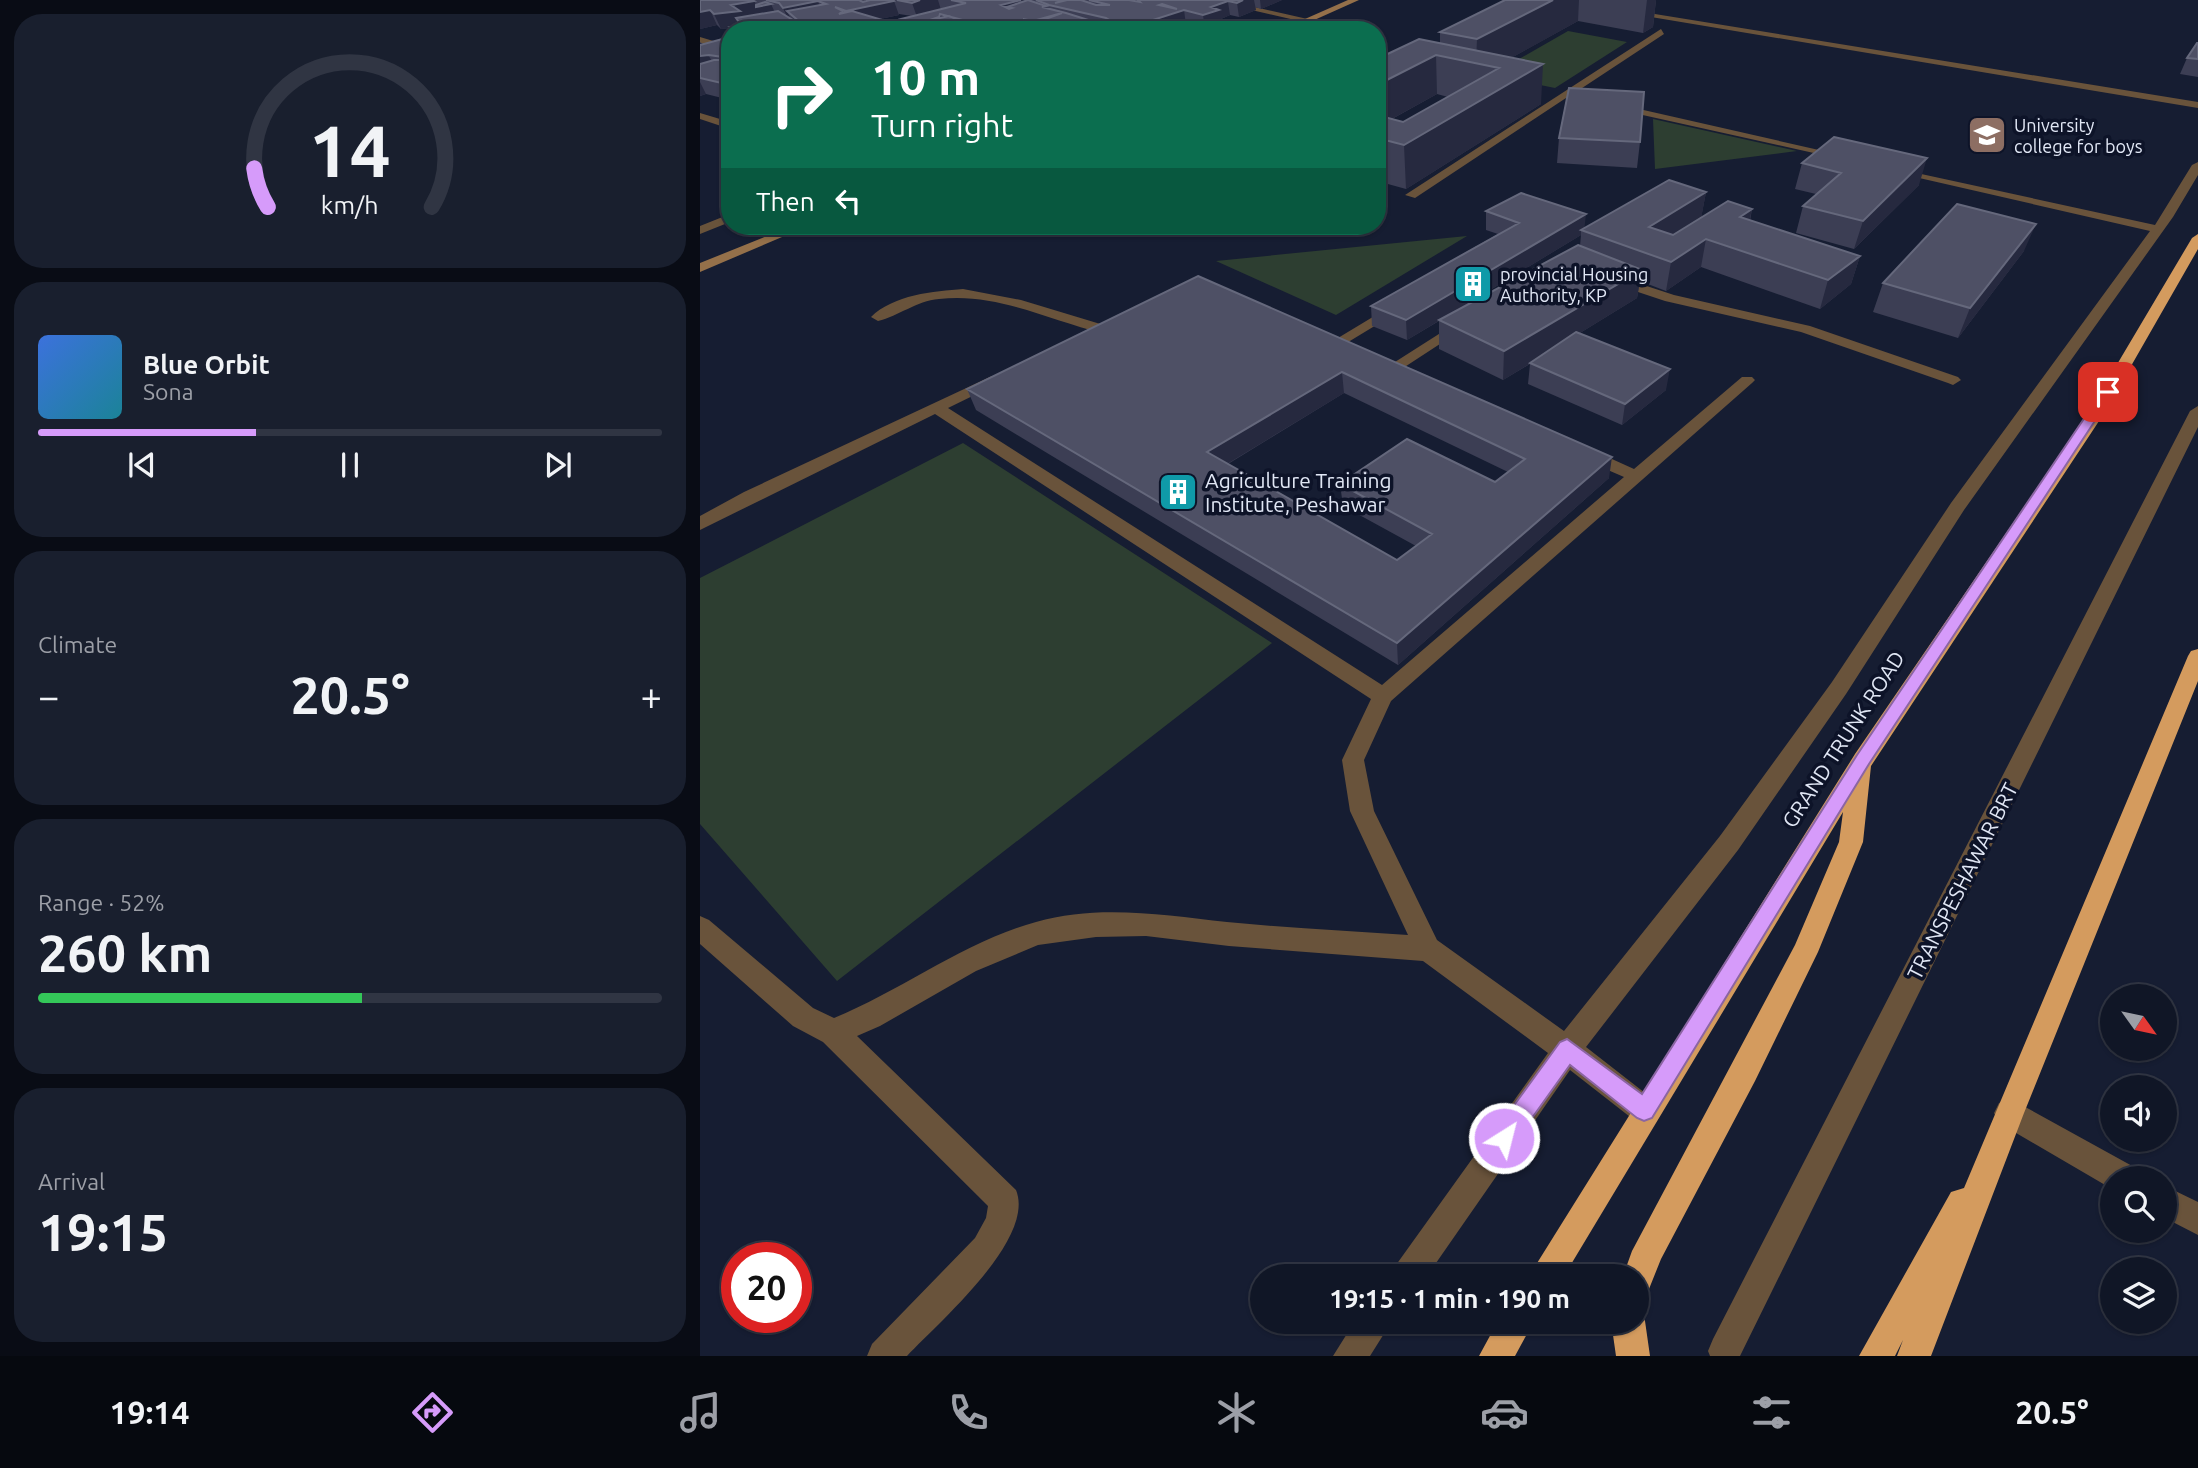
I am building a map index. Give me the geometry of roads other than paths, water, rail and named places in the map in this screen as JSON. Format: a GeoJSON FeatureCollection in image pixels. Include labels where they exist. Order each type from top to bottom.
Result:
{"type":"FeatureCollection","features":[{"type":"Feature","properties":{"kind":"highway","name":"GRAND TRUNK ROAD"},"geometry":{"type":"LineString","coordinates":[[1552,1264],[1644,1110],[1863,760],[2095,415],[2198,238]]}},
{"type":"Feature","properties":{"kind":"highway"},"geometry":{"type":"LineString","coordinates":[[1914,1356],[2005,1123],[2198,656]]}},
{"type":"Feature","properties":{"kind":"highway"},"geometry":{"type":"LineString","coordinates":[[1643,1264],[1805,952],[1851,842],[1863,760]]}},
{"type":"Feature","properties":{"kind":"highway"},"geometry":{"type":"LineString","coordinates":[[1876,1356],[2005,1123]]}},
{"type":"Feature","properties":{"kind":"highway"},"geometry":{"type":"LineString","coordinates":[[1496,1356],[1509,1334]]}},
{"type":"Feature","properties":{"kind":"highway"},"geometry":{"type":"LineString","coordinates":[[1630,1334],[1633,1356]]}},
{"type":"Feature","properties":{"kind":"street"},"geometry":{"type":"LineString","coordinates":[[1212,0],[1308,20],[1355,0]]}},
{"type":"Feature","properties":{"kind":"street"},"geometry":{"type":"LineString","coordinates":[[1612,9],[2198,105]]}},
{"type":"Feature","properties":{"kind":"street"},"geometry":{"type":"LineString","coordinates":[[1411,195],[1661,32]]}},
{"type":"Feature","properties":{"kind":"street"},"geometry":{"type":"LineString","coordinates":[[700,40],[721,46]]}},
{"type":"Feature","properties":{"kind":"street"},"geometry":{"type":"LineString","coordinates":[[1543,97],[1560,98],[1858,162]]}},
{"type":"Feature","properties":{"kind":"street"},"geometry":{"type":"LineString","coordinates":[[700,116],[721,123]]}},
{"type":"Feature","properties":{"kind":"street"},"geometry":{"type":"LineString","coordinates":[[1415,1264],[1567,1050],[1729,843],[1839,688],[1956,507],[2157,229],[2198,165]]}},
{"type":"Feature","properties":{"kind":"street"},"geometry":{"type":"LineString","coordinates":[[1884,167],[2157,229]]}},
{"type":"Feature","properties":{"kind":"street"},"geometry":{"type":"LineString","coordinates":[[700,230],[721,222]]}},
{"type":"Feature","properties":{"kind":"street"},"geometry":{"type":"LineString","coordinates":[[700,268],[780,235]]}},
{"type":"Feature","properties":{"kind":"street"},"geometry":{"type":"LineString","coordinates":[[1595,273],[1670,298],[1805,329],[1953,380]]}},
{"type":"Feature","properties":{"kind":"street"},"geometry":{"type":"LineString","coordinates":[[878,317],[901,303],[918,297],[961,292],[998,297],[1061,319],[1107,326],[1078,340]]}},
{"type":"Feature","properties":{"kind":"street"},"geometry":{"type":"LineString","coordinates":[[1357,354],[1328,341],[1405,301]]}},
{"type":"Feature","properties":{"kind":"street"},"geometry":{"type":"LineString","coordinates":[[1392,369],[1480,312]]}},
{"type":"Feature","properties":{"kind":"street"},"geometry":{"type":"LineString","coordinates":[[700,524],[750,496],[1007,374]]}},
{"type":"Feature","properties":{"kind":"street"},"geometry":{"type":"LineString","coordinates":[[1644,1110],[1428,948],[1362,811],[1353,760],[1383,696],[1747,380]]}},
{"type":"Feature","properties":{"kind":"street"},"geometry":{"type":"LineString","coordinates":[[937,408],[1383,696]]}},
{"type":"Feature","properties":{"kind":"street","name":"TRANSPESHAWAR BRT"},"geometry":{"type":"LineString","coordinates":[[1725,1351],[2198,411]]}},
{"type":"Feature","properties":{"kind":"street"},"geometry":{"type":"LineString","coordinates":[[1577,450],[1638,477]]}},
{"type":"Feature","properties":{"kind":"street"},"geometry":{"type":"LineString","coordinates":[[833,1032],[870,1017],[967,962],[1037,933],[1084,926],[1146,924],[1229,934],[1428,948]]}},
{"type":"Feature","properties":{"kind":"street"},"geometry":{"type":"LineString","coordinates":[[700,928],[803,1017],[833,1032],[1005,1201],[1001,1223],[986,1249],[884,1356]]}},
{"type":"Feature","properties":{"kind":"street"},"geometry":{"type":"LineString","coordinates":[[2005,1123],[2100,1167]]}},
{"type":"Feature","properties":{"kind":"street"},"geometry":{"type":"LineString","coordinates":[[2177,1208],[2198,1219]]}},
{"type":"Feature","properties":{"kind":"street"},"geometry":{"type":"LineString","coordinates":[[1350,1356],[1366,1334]]}},
{"type":"Feature","properties":{"kind":"place","name":"University college for boys"},"geometry":{"type":"Point","coordinates":[1987,135]}},
{"type":"Feature","properties":{"kind":"place","name":"provincial Housing Authority, KP"},"geometry":{"type":"Point","coordinates":[1473,284]}},
{"type":"Feature","properties":{"kind":"place","name":"Agriculture Training Institute, Peshawar"},"geometry":{"type":"Point","coordinates":[1178,492]}}]}
